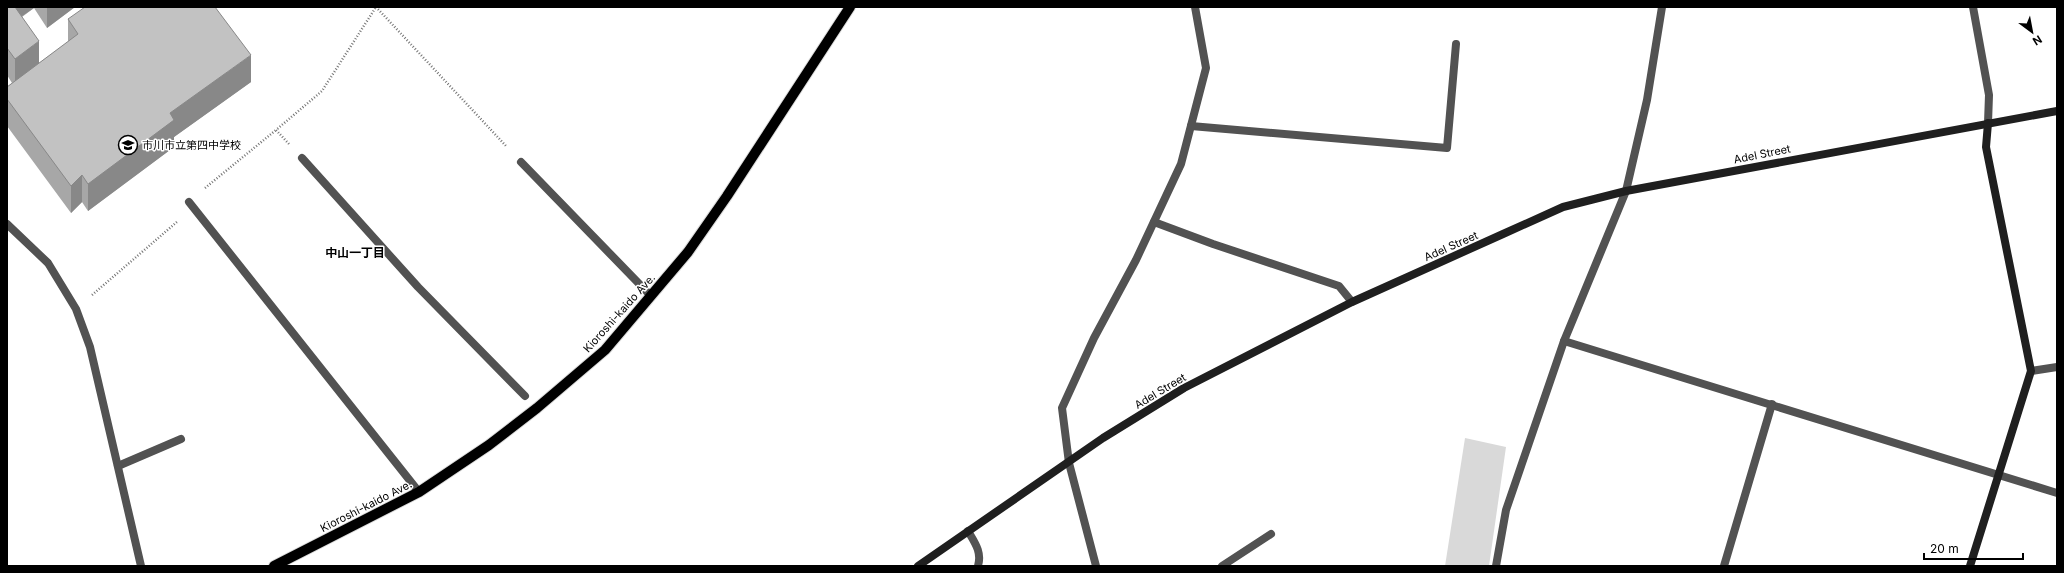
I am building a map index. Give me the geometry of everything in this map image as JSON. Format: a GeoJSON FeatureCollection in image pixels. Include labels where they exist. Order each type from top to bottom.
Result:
{"type":"FeatureCollection","features":[{"type":"Feature","properties":{"kind":"main road","name":"Kioroshi-kaido Ave."},"geometry":{"type":"LineString","coordinates":[[274,566],[419,492],[489,445],[568,383],[605,350],[688,252],[726,196],[846,9]]}},
{"type":"Feature","properties":{"kind":"street"},"geometry":{"type":"LineString","coordinates":[[1096,566],[1069,463],[1062,408],[1094,338],[1136,260],[1181,164],[1206,68],[1195,7]]}},
{"type":"Feature","properties":{"kind":"street"},"geometry":{"type":"LineString","coordinates":[[1496,566],[1506,510],[1564,341],[1626,191],[1647,100],[1662,7]]}},
{"type":"Feature","properties":{"kind":"street"},"geometry":{"type":"LineString","coordinates":[[1970,566],[2031,372],[1986,147],[1990,95],[1973,7]]}},
{"type":"Feature","properties":{"kind":"street"},"geometry":{"type":"LineString","coordinates":[[1191,126],[1447,148],[1456,44]]}},
{"type":"Feature","properties":{"kind":"street","name":"Adel Street"},"geometry":{"type":"LineString","coordinates":[[918,566],[1069,463],[1103,438],[1184,388],[1352,302],[1563,207],[1626,191],[2057,111]]}},
{"type":"Feature","properties":{"kind":"street"},"geometry":{"type":"LineString","coordinates":[[302,158],[418,288],[525,396]]}},
{"type":"Feature","properties":{"kind":"street"},"geometry":{"type":"LineString","coordinates":[[521,162],[651,296]]}},
{"type":"Feature","properties":{"kind":"street"},"geometry":{"type":"LineString","coordinates":[[191,205],[419,492]]}},
{"type":"Feature","properties":{"kind":"street"},"geometry":{"type":"LineString","coordinates":[[1154,222],[1213,244],[1339,286],[1352,302]]}},
{"type":"Feature","properties":{"kind":"street"},"geometry":{"type":"LineString","coordinates":[[7,224],[48,263],[76,309],[90,347],[141,566]]}},
{"type":"Feature","properties":{"kind":"street"},"geometry":{"type":"LineString","coordinates":[[1564,341],[2057,493]]}},
{"type":"Feature","properties":{"kind":"street"},"geometry":{"type":"LineString","coordinates":[[2031,372],[2057,367]]}},
{"type":"Feature","properties":{"kind":"street"},"geometry":{"type":"LineString","coordinates":[[1724,566],[1772,404]]}},
{"type":"Feature","properties":{"kind":"street"},"geometry":{"type":"LineString","coordinates":[[118,466],[181,439]]}},
{"type":"Feature","properties":{"kind":"street"},"geometry":{"type":"LineString","coordinates":[[968,531],[979,550],[980,558],[978,566]]}},
{"type":"Feature","properties":{"kind":"street"},"geometry":{"type":"LineString","coordinates":[[1222,566],[1271,534]]}},
{"type":"Feature","properties":{"kind":"path"},"geometry":{"type":"LineString","coordinates":[[76,309],[191,205],[322,91],[376,7],[521,162]]}},
{"type":"Feature","properties":{"kind":"path"},"geometry":{"type":"LineString","coordinates":[[276,130],[302,158]]}},
{"type":"Feature","properties":{"kind":"shaded area"},"geometry":{"type":"Polygon","coordinates":[[[1465,438],[1506,447],[1489,566],[1445,566],[1465,438]]]}},
{"type":"Feature","properties":{"kind":"building"},"geometry":{"type":"Polygon","coordinates":[[[7,7],[15,7],[39,41],[15,59],[7,48],[7,7]]]}},
{"type":"Feature","properties":{"kind":"building"},"geometry":{"type":"Polygon","coordinates":[[[85,7],[215,7],[251,55],[170,113],[174,120],[88,184],[82,175],[71,186],[7,99],[7,87],[78,34],[68,19],[85,7]]]}},
{"type":"Feature","properties":{"kind":"place","name":"市川市立第四中学校"},"geometry":{"type":"Point","coordinates":[128,145]}},
{"type":"Feature","properties":{"kind":"district","name":"中山一丁目"},"geometry":{"type":"Point","coordinates":[355,253]}}]}
